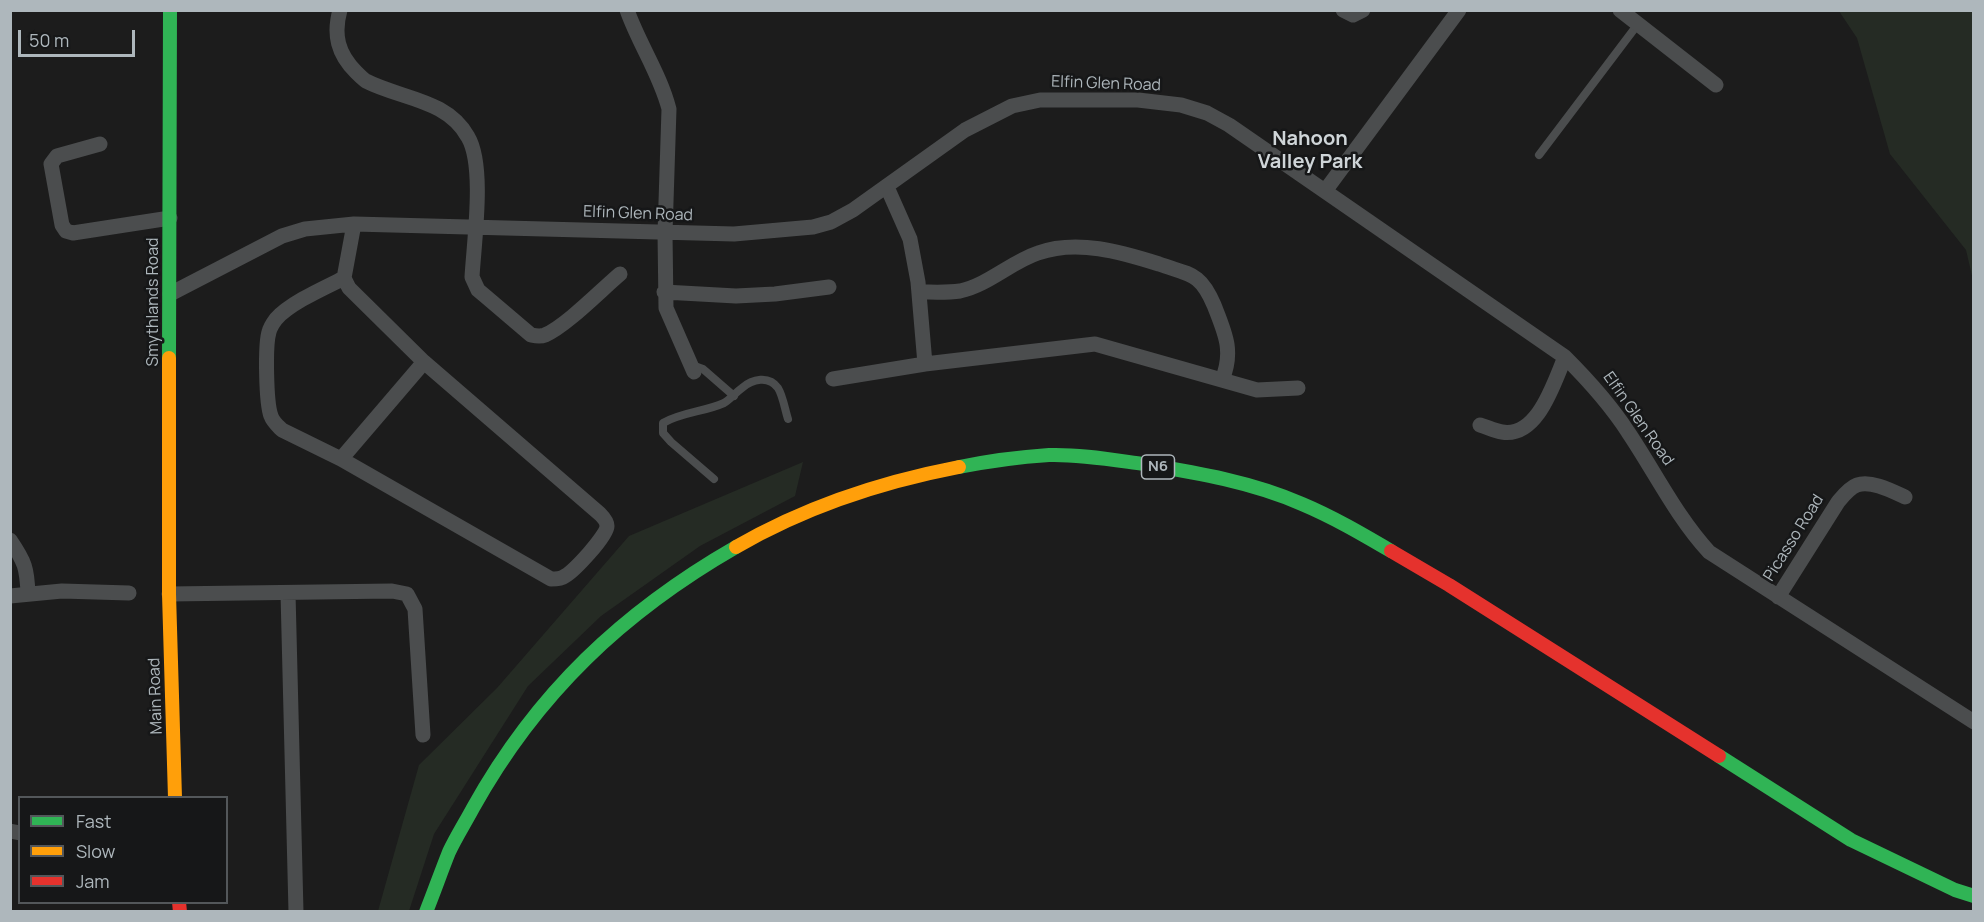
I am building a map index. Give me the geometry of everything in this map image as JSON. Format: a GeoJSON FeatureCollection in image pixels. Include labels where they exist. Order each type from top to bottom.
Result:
{"type":"FeatureCollection","features":[{"type":"Feature","properties":{"kind":"main road","name":"Smythlands Road"},"geometry":{"type":"LineString","coordinates":[[169,594],[170,10]]}},
{"type":"Feature","properties":{"kind":"main road","name":"N6"},"geometry":{"type":"LineString","coordinates":[[426,912],[450,850],[509,749],[537,712],[578,665],[614,631],[665,593],[712,561],[766,530],[817,507],[867,489],[932,472],[988,461],[1051,455],[1117,460],[1200,473],[1254,486],[1303,504],[1350,527],[1449,585],[1851,840],[1974,896]]}},
{"type":"Feature","properties":{"kind":"main road","name":"Main Road"},"geometry":{"type":"LineString","coordinates":[[169,594],[175,796]]}},
{"type":"Feature","properties":{"kind":"street"},"geometry":{"type":"LineString","coordinates":[[340,10],[336,25],[338,44],[348,64],[365,81],[448,113],[459,123],[470,139],[477,178],[472,277],[484,295],[531,335],[539,337],[560,326],[620,274]]}},
{"type":"Feature","properties":{"kind":"street"},"geometry":{"type":"LineString","coordinates":[[627,10],[633,28],[665,92],[669,109],[664,292],[666,308],[692,368]]}},
{"type":"Feature","properties":{"kind":"street"},"geometry":{"type":"LineString","coordinates":[[1343,10],[1353,15],[1363,10]]}},
{"type":"Feature","properties":{"kind":"street"},"geometry":{"type":"LineString","coordinates":[[1326,191],[1459,10]]}},
{"type":"Feature","properties":{"kind":"street"},"geometry":{"type":"LineString","coordinates":[[1620,10],[1716,85]]}},
{"type":"Feature","properties":{"kind":"street","name":"Elfin Glen Road"},"geometry":{"type":"LineString","coordinates":[[170,294],[282,236],[305,229],[354,224],[734,234],[813,227],[831,222],[853,210],[965,130],[1012,106],[1040,100],[1138,100],[1182,105],[1207,113],[1229,125],[1565,357],[1589,381],[1627,430],[1694,535],[1709,552],[1974,722]]}},
{"type":"Feature","properties":{"kind":"street"},"geometry":{"type":"LineString","coordinates":[[100,144],[57,156],[51,164],[62,225],[66,231],[73,233],[170,218]]}},
{"type":"Feature","properties":{"kind":"street"},"geometry":{"type":"LineString","coordinates":[[887,187],[910,239],[919,292],[926,364]]}},
{"type":"Feature","properties":{"kind":"street"},"geometry":{"type":"LineString","coordinates":[[344,278],[283,312],[274,321],[269,332],[268,343],[268,404],[271,417],[282,430],[341,459],[551,579],[566,576],[597,545],[606,532],[607,525],[600,514],[424,362],[359,300],[344,278],[354,224]]}},
{"type":"Feature","properties":{"kind":"street"},"geometry":{"type":"LineString","coordinates":[[919,292],[960,291],[1038,252],[1061,248],[1084,247],[1112,250],[1138,257],[1193,276],[1204,284],[1228,348],[1229,358],[1222,380]]}},
{"type":"Feature","properties":{"kind":"street"},"geometry":{"type":"LineString","coordinates":[[664,292],[736,296],[829,287]]}},
{"type":"Feature","properties":{"kind":"street"},"geometry":{"type":"LineString","coordinates":[[833,379],[926,364],[1095,344],[1257,390],[1298,388]]}},
{"type":"Feature","properties":{"kind":"street"},"geometry":{"type":"LineString","coordinates":[[1480,425],[1502,432],[1512,432],[1534,419],[1542,409],[1565,357]]}},
{"type":"Feature","properties":{"kind":"street"},"geometry":{"type":"LineString","coordinates":[[341,459],[424,362]]}},
{"type":"Feature","properties":{"kind":"street","name":"Picasso Road"},"geometry":{"type":"LineString","coordinates":[[1778,597],[1838,502],[1849,490],[1857,485],[1865,484],[1905,497]]}},
{"type":"Feature","properties":{"kind":"street"},"geometry":{"type":"LineString","coordinates":[[10,540],[24,559],[28,594]]}},
{"type":"Feature","properties":{"kind":"street"},"geometry":{"type":"LineString","coordinates":[[10,596],[62,591],[129,592]]}},
{"type":"Feature","properties":{"kind":"street"},"geometry":{"type":"LineString","coordinates":[[169,594],[392,591],[407,594],[415,609],[423,735]]}},
{"type":"Feature","properties":{"kind":"street"},"geometry":{"type":"LineString","coordinates":[[288,593],[296,912]]}},
{"type":"Feature","properties":{"kind":"lane"},"geometry":{"type":"LineString","coordinates":[[1539,155],[1638,24]]}},
{"type":"Feature","properties":{"kind":"lane"},"geometry":{"type":"LineString","coordinates":[[692,368],[702,369],[734,396]]}},
{"type":"Feature","properties":{"kind":"lane"},"geometry":{"type":"LineString","coordinates":[[714,479],[671,442],[663,433],[663,423],[674,416],[723,404],[755,380],[766,380],[778,388],[788,419]]}},
{"type":"Feature","properties":{"kind":"shaded area"},"geometry":{"type":"Polygon","coordinates":[[[1839,11],[1973,11],[1973,280],[1966,250],[1890,154],[1857,38],[1839,11]]]}},
{"type":"Feature","properties":{"kind":"shaded area"},"geometry":{"type":"Polygon","coordinates":[[[803,462],[795,496],[700,546],[601,616],[528,686],[434,834],[409,911],[378,911],[419,765],[497,688],[629,536],[803,462]]]}},
{"type":"Feature","properties":{"kind":"traffic: fast"},"geometry":{"type":"LineString","coordinates":[[169,358],[170,10]]}},
{"type":"Feature","properties":{"kind":"traffic: fast"},"geometry":{"type":"LineString","coordinates":[[959,467],[1015,458],[1060,455],[1144,464],[1205,475],[1283,496],[1336,520],[1391,551]]}},
{"type":"Feature","properties":{"kind":"traffic: fast"},"geometry":{"type":"LineString","coordinates":[[426,912],[449,852],[473,808],[498,766],[555,692],[586,659],[656,599],[736,547]]}},
{"type":"Feature","properties":{"kind":"traffic: fast"},"geometry":{"type":"LineString","coordinates":[[1719,756],[1851,840],[1955,890],[1974,896]]}},
{"type":"Feature","properties":{"kind":"traffic: slow"},"geometry":{"type":"LineString","coordinates":[[169,358],[169,594],[175,796]]}},
{"type":"Feature","properties":{"kind":"traffic: slow"},"geometry":{"type":"LineString","coordinates":[[736,547],[816,508],[872,488],[959,467]]}},
{"type":"Feature","properties":{"kind":"traffic: jam"},"geometry":{"type":"LineString","coordinates":[[1391,551],[1449,585],[1719,756]]}},
{"type":"Feature","properties":{"kind":"traffic: jam"},"geometry":{"type":"LineString","coordinates":[[179,904],[180,912]]}},
{"type":"Feature","properties":{"kind":"district","name":"Nahoon Valley Park"},"geometry":{"type":"Point","coordinates":[1310,150]}}]}
